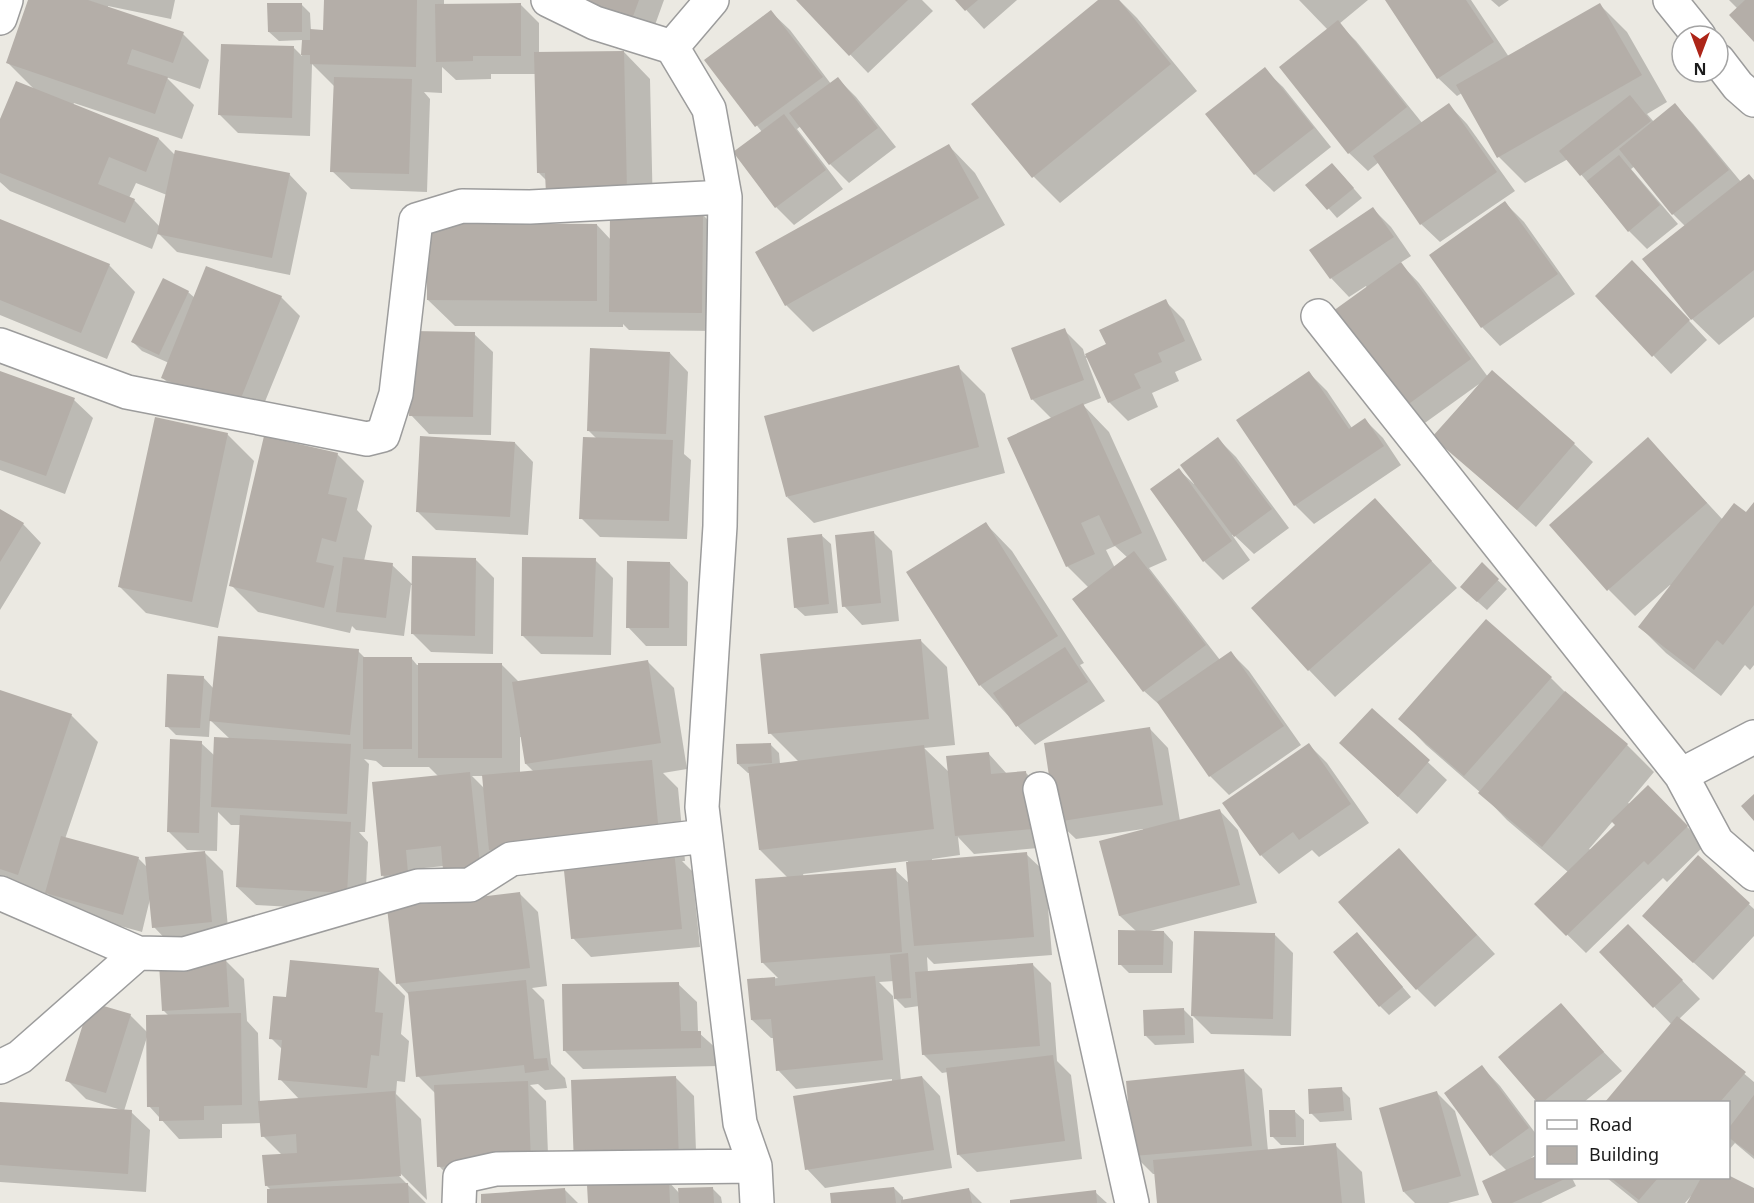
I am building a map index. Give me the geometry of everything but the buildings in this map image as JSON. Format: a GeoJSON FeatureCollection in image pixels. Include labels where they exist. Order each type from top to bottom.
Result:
{"type":"FeatureCollection","features":[{"type":"Feature","properties":{"kind":"street"},"geometry":{"type":"LineString","coordinates":[[0,18],[6,0]]}},
{"type":"Feature","properties":{"kind":"street"},"geometry":{"type":"LineString","coordinates":[[548,0],[595,23],[672,47],[709,109],[725,197],[720,526],[702,807],[740,1123],[754,1166],[757,1203]]}},
{"type":"Feature","properties":{"kind":"street"},"geometry":{"type":"LineString","coordinates":[[672,47],[712,0]]}},
{"type":"Feature","properties":{"kind":"street"},"geometry":{"type":"LineString","coordinates":[[1670,0],[1689,24]]}},
{"type":"Feature","properties":{"kind":"street"},"geometry":{"type":"LineString","coordinates":[[1730,76],[1754,100]]}},
{"type":"Feature","properties":{"kind":"street"},"geometry":{"type":"LineString","coordinates":[[0,345],[127,392],[367,439],[383,435],[396,394],[409,262],[416,220],[462,206],[530,207],[725,197]]}},
{"type":"Feature","properties":{"kind":"street"},"geometry":{"type":"LineString","coordinates":[[1318,316],[1681,775],[1717,842],[1754,874]]}},
{"type":"Feature","properties":{"kind":"street"},"geometry":{"type":"LineString","coordinates":[[1681,775],[1754,737]]}},
{"type":"Feature","properties":{"kind":"street"},"geometry":{"type":"LineString","coordinates":[[1040,789],[1132,1203]]}},
{"type":"Feature","properties":{"kind":"street"},"geometry":{"type":"LineString","coordinates":[[0,893],[138,953],[184,954],[418,886],[470,885],[511,859],[705,836]]}},
{"type":"Feature","properties":{"kind":"street"},"geometry":{"type":"LineString","coordinates":[[0,1067],[20,1057],[138,953]]}},
{"type":"Feature","properties":{"kind":"street"},"geometry":{"type":"LineString","coordinates":[[459,1203],[460,1177],[496,1169],[754,1166]]}}]}
